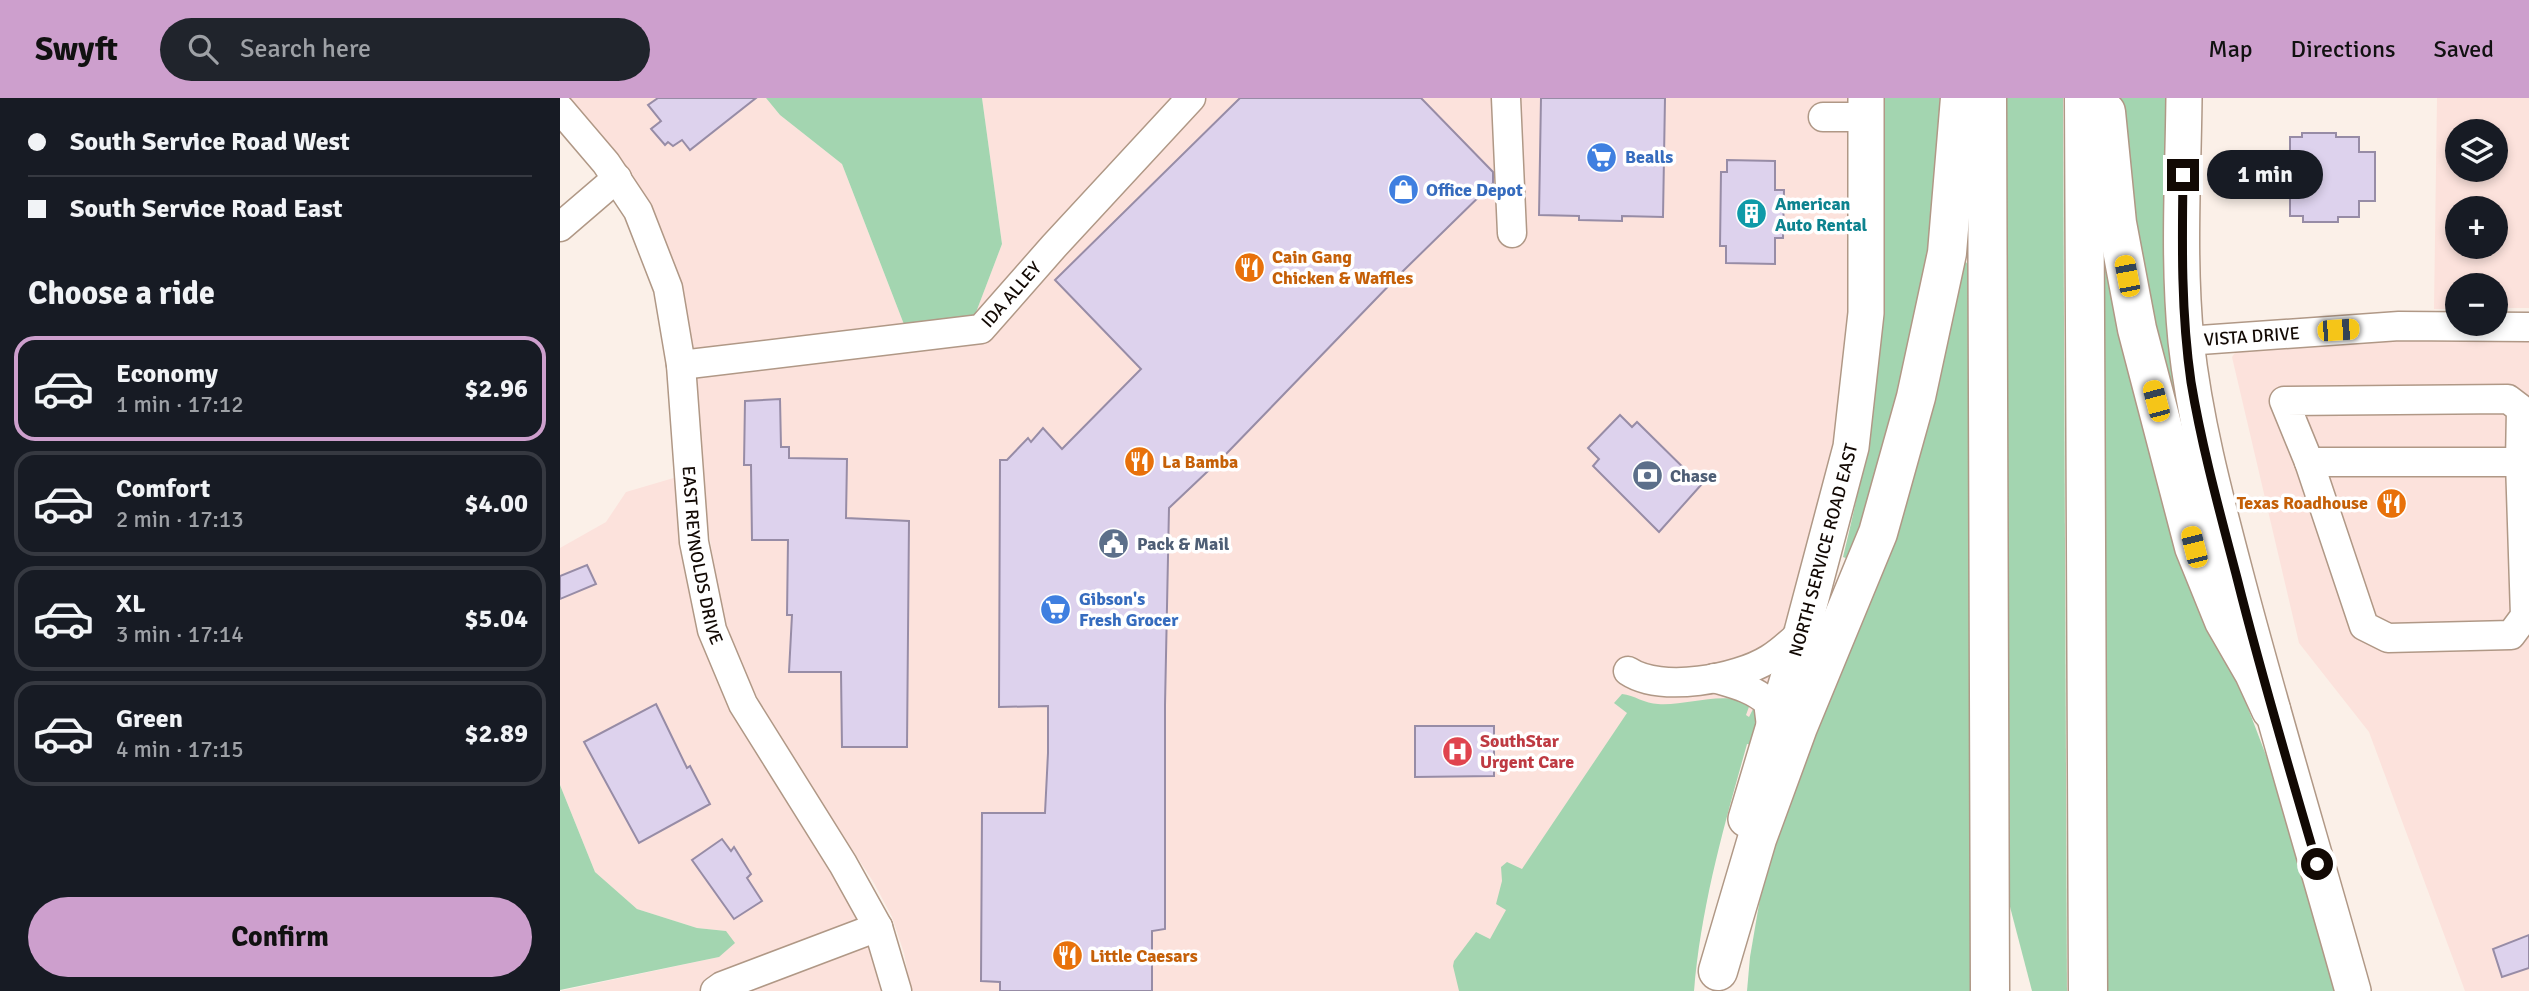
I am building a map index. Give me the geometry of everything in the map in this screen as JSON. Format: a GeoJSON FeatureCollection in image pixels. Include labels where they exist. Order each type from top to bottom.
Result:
{"type":"FeatureCollection","features":[{"type":"Feature","properties":{"kind":"highway"},"geometry":{"type":"LineString","coordinates":[[1718,981],[1757,839],[1793,739],[1878,533],[1916,397],[1947,253],[1959,98]]}},
{"type":"Feature","properties":{"kind":"highway"},"geometry":{"type":"LineString","coordinates":[[1987,98],[1990,991]]}},
{"type":"Feature","properties":{"kind":"highway"},"geometry":{"type":"LineString","coordinates":[[2084,98],[2088,991]]}},
{"type":"Feature","properties":{"kind":"highway"},"geometry":{"type":"LineString","coordinates":[[2105,98],[2117,223],[2137,329],[2194,547],[2224,621],[2271,709]]}},
{"type":"Feature","properties":{"kind":"main road"},"geometry":{"type":"LineString","coordinates":[[2184,98],[2181,253],[2191,383],[2209,471],[2271,709],[2353,991]]}},
{"type":"Feature","properties":{"kind":"main road","name":"NORTH SERVICE ROAD EAST"},"geometry":{"type":"LineString","coordinates":[[1718,981],[1740,838],[1802,632],[1851,447],[1866,313],[1866,108]]}},
{"type":"Feature","properties":{"kind":"street","name":"IDA ALLEY"},"geometry":{"type":"LineString","coordinates":[[681,365],[982,329],[1054,246],[1191,98]]}},
{"type":"Feature","properties":{"kind":"street"},"geometry":{"type":"LineString","coordinates":[[1506,98],[1512,233]]}},
{"type":"Feature","properties":{"kind":"street"},"geometry":{"type":"LineString","coordinates":[[1823,117],[1866,108]]}},
{"type":"Feature","properties":{"kind":"street","name":"EAST REYNOLDS DRIVE"},"geometry":{"type":"LineString","coordinates":[[560,109],[617,178],[638,211],[668,288],[681,365],[694,542],[712,630],[743,704],[843,864],[878,927],[897,991]]}},
{"type":"Feature","properties":{"kind":"street"},"geometry":{"type":"LineString","coordinates":[[560,227],[617,178]]}},
{"type":"Feature","properties":{"kind":"street","name":"VISTA DRIVE"},"geometry":{"type":"LineString","coordinates":[[2186,341],[2399,326],[2529,327]]}},
{"type":"Feature","properties":{"kind":"street"},"geometry":{"type":"LineString","coordinates":[[2508,399],[2521,409],[2525,462],[2525,616],[2511,635],[2388,638],[2364,626],[2309,462],[2284,401],[2508,399]]}},
{"type":"Feature","properties":{"kind":"street"},"geometry":{"type":"LineString","coordinates":[[2309,462],[2525,462]]}},
{"type":"Feature","properties":{"kind":"street"},"geometry":{"type":"LineString","coordinates":[[1628,671],[1646,680],[1664,682],[1712,678],[1750,669],[1768,660],[1802,632]]}},
{"type":"Feature","properties":{"kind":"street"},"geometry":{"type":"LineString","coordinates":[[1712,678],[1742,686],[1758,693],[1768,702],[1772,736]]}},
{"type":"Feature","properties":{"kind":"street"},"geometry":{"type":"LineString","coordinates":[[715,991],[878,927]]}},
{"type":"Feature","properties":{"kind":"shaded area"},"geometry":{"type":"Polygon","coordinates":[[[567,98],[766,98],[780,115],[842,164],[905,327],[966,319],[975,315],[1002,244],[982,98],[1853,98],[1852,276],[1843,398],[1824,504],[1754,745],[1747,744],[1714,860],[1698,949],[1694,991],[911,991],[904,953],[892,917],[874,883],[779,736],[746,677],[731,639],[721,610],[709,533],[689,330],[567,98]]]}},
{"type":"Feature","properties":{"kind":"shaded area"},"geometry":{"type":"Polygon","coordinates":[[[2437,98],[2529,98],[2529,308],[2508,308],[2508,273],[2445,273],[2445,309],[2434,309],[2437,98]]]}},
{"type":"Feature","properties":{"kind":"shaded area"},"geometry":{"type":"Polygon","coordinates":[[[2356,339],[2529,340],[2529,991],[2465,991],[2369,732],[2299,643],[2232,357],[2248,348],[2356,339]]]}},
{"type":"Feature","properties":{"kind":"shaded area"},"geometry":{"type":"Polygon","coordinates":[[[677,477],[689,587],[853,898],[884,991],[560,991],[719,957],[726,931],[697,928],[637,909],[595,872],[560,785],[560,548],[606,522],[626,492],[677,477]]]}},
{"type":"Feature","properties":{"kind":"green space"},"geometry":{"type":"Polygon","coordinates":[[[766,98],[982,98],[1002,244],[975,315],[905,327],[842,164],[780,115],[766,98]]]}},
{"type":"Feature","properties":{"kind":"green space"},"geometry":{"type":"Polygon","coordinates":[[[1883,98],[1940,98],[1925,293],[1851,560],[1843,557],[1870,427],[1882,317],[1885,223],[1883,98]]]}},
{"type":"Feature","properties":{"kind":"green space"},"geometry":{"type":"Polygon","coordinates":[[[2005,98],[2063,98],[2067,991],[2032,991],[2009,903],[2005,98]]]}},
{"type":"Feature","properties":{"kind":"green space"},"geometry":{"type":"Polygon","coordinates":[[[2118,98],[2167,98],[2165,169],[2191,474],[2145,298],[2118,98]]]}},
{"type":"Feature","properties":{"kind":"green space"},"geometry":{"type":"Polygon","coordinates":[[[1961,261],[1968,265],[1971,991],[1747,991],[1764,875],[1961,261]]]}},
{"type":"Feature","properties":{"kind":"green space"},"geometry":{"type":"Polygon","coordinates":[[[2110,266],[2235,674],[2272,771],[2313,893],[2336,991],[2107,991],[2104,267],[2110,266]]]}},
{"type":"Feature","properties":{"kind":"green space"},"geometry":{"type":"Polygon","coordinates":[[[1622,694],[1658,704],[1728,698],[1750,704],[1746,715],[1749,717],[1754,707],[1757,716],[1754,745],[1747,744],[1714,866],[1694,991],[1459,991],[1454,961],[1476,932],[1490,939],[1506,910],[1496,904],[1502,881],[1501,867],[1507,862],[1522,869],[1627,713],[1614,703],[1622,694]]]}},
{"type":"Feature","properties":{"kind":"green space"},"geometry":{"type":"Polygon","coordinates":[[[560,785],[595,872],[637,909],[697,928],[726,931],[735,943],[719,957],[560,990],[560,785]]]}},
{"type":"Feature","properties":{"kind":"building"},"geometry":{"type":"Polygon","coordinates":[[[658,98],[756,98],[690,150],[682,140],[673,146],[668,142],[665,145],[651,129],[661,121],[648,105],[658,98]]]}},
{"type":"Feature","properties":{"kind":"building"},"geometry":{"type":"Polygon","coordinates":[[[1240,98],[1421,98],[1493,172],[1493,183],[1401,273],[1227,453],[1169,508],[1165,705],[1165,929],[1152,931],[1152,991],[1000,991],[1000,982],[981,981],[982,813],[1045,813],[1048,706],[999,707],[1000,460],[1007,460],[1028,438],[1031,442],[1043,428],[1062,449],[1141,369],[1055,280],[1240,98]]]}},
{"type":"Feature","properties":{"kind":"building","name":"Bealls"},"geometry":{"type":"Polygon","coordinates":[[[1541,98],[1665,98],[1663,217],[1622,216],[1622,221],[1579,220],[1579,216],[1539,215],[1541,98]]]}},
{"type":"Feature","properties":{"kind":"building"},"geometry":{"type":"Polygon","coordinates":[[[2302,133],[2336,133],[2336,137],[2359,137],[2359,152],[2375,152],[2375,201],[2359,201],[2359,217],[2338,217],[2338,222],[2303,222],[2303,216],[2290,216],[2290,137],[2302,137],[2302,133]]]}},
{"type":"Feature","properties":{"kind":"building","name":"American Auto Rental"},"geometry":{"type":"Polygon","coordinates":[[[1727,160],[1775,161],[1775,190],[1784,190],[1783,238],[1775,238],[1775,264],[1726,263],[1726,246],[1720,246],[1721,172],[1727,172],[1727,160]]]}},
{"type":"Feature","properties":{"kind":"building"},"geometry":{"type":"Polygon","coordinates":[[[780,399],[781,447],[789,447],[789,458],[847,459],[846,518],[909,521],[907,747],[842,747],[841,672],[789,672],[792,615],[787,615],[788,540],[752,540],[751,465],[744,465],[745,401],[780,399]]]}},
{"type":"Feature","properties":{"kind":"building","name":"Chase"},"geometry":{"type":"Polygon","coordinates":[[[1620,415],[1632,427],[1637,422],[1701,485],[1659,532],[1593,466],[1599,459],[1588,448],[1620,415]]]}},
{"type":"Feature","properties":{"kind":"building"},"geometry":{"type":"Polygon","coordinates":[[[587,565],[596,584],[560,599],[560,576],[587,565]]]}},
{"type":"Feature","properties":{"kind":"building"},"geometry":{"type":"Polygon","coordinates":[[[656,704],[687,768],[690,766],[710,804],[639,843],[584,742],[656,704]]]}},
{"type":"Feature","properties":{"kind":"building","name":"SouthStar Urgent Care"},"geometry":{"type":"Polygon","coordinates":[[[1415,726],[1494,726],[1494,776],[1415,777],[1415,726]]]}},
{"type":"Feature","properties":{"kind":"building"},"geometry":{"type":"Polygon","coordinates":[[[722,839],[731,851],[734,847],[751,874],[747,878],[762,901],[734,919],[692,860],[722,839]]]}},
{"type":"Feature","properties":{"kind":"building"},"geometry":{"type":"Polygon","coordinates":[[[2529,935],[2529,968],[2502,977],[2493,949],[2529,935]]]}},
{"type":"Feature","properties":{"kind":"place","name":"Bealls"},"geometry":{"type":"Point","coordinates":[1602,157]}},
{"type":"Feature","properties":{"kind":"place","name":"Office Depot"},"geometry":{"type":"Point","coordinates":[1403,190]}},
{"type":"Feature","properties":{"kind":"place","name":"American Auto Rental"},"geometry":{"type":"Point","coordinates":[1752,214]}},
{"type":"Feature","properties":{"kind":"place","name":"Cain Gang Chicken & Waffles"},"geometry":{"type":"Point","coordinates":[1249,267]}},
{"type":"Feature","properties":{"kind":"place","name":"La Bamba"},"geometry":{"type":"Point","coordinates":[1139,462]}},
{"type":"Feature","properties":{"kind":"place","name":"Chase"},"geometry":{"type":"Point","coordinates":[1647,476]}},
{"type":"Feature","properties":{"kind":"place","name":"Texas Roadhouse"},"geometry":{"type":"Point","coordinates":[2391,503]}},
{"type":"Feature","properties":{"kind":"place","name":"Pack & Mail"},"geometry":{"type":"Point","coordinates":[1114,544]}},
{"type":"Feature","properties":{"kind":"place","name":"Gibson's Fresh Grocer"},"geometry":{"type":"Point","coordinates":[1056,609]}},
{"type":"Feature","properties":{"kind":"place","name":"SouthStar Urgent Care"},"geometry":{"type":"Point","coordinates":[1457,751]}},
{"type":"Feature","properties":{"kind":"place","name":"Little Caesars"},"geometry":{"type":"Point","coordinates":[1067,956]}},
{"type":"Feature","properties":{"kind":"route"},"geometry":{"type":"LineString","coordinates":[[2183,175],[2181,253],[2191,383],[2209,471],[2271,709],[2317,864]]}}]}
